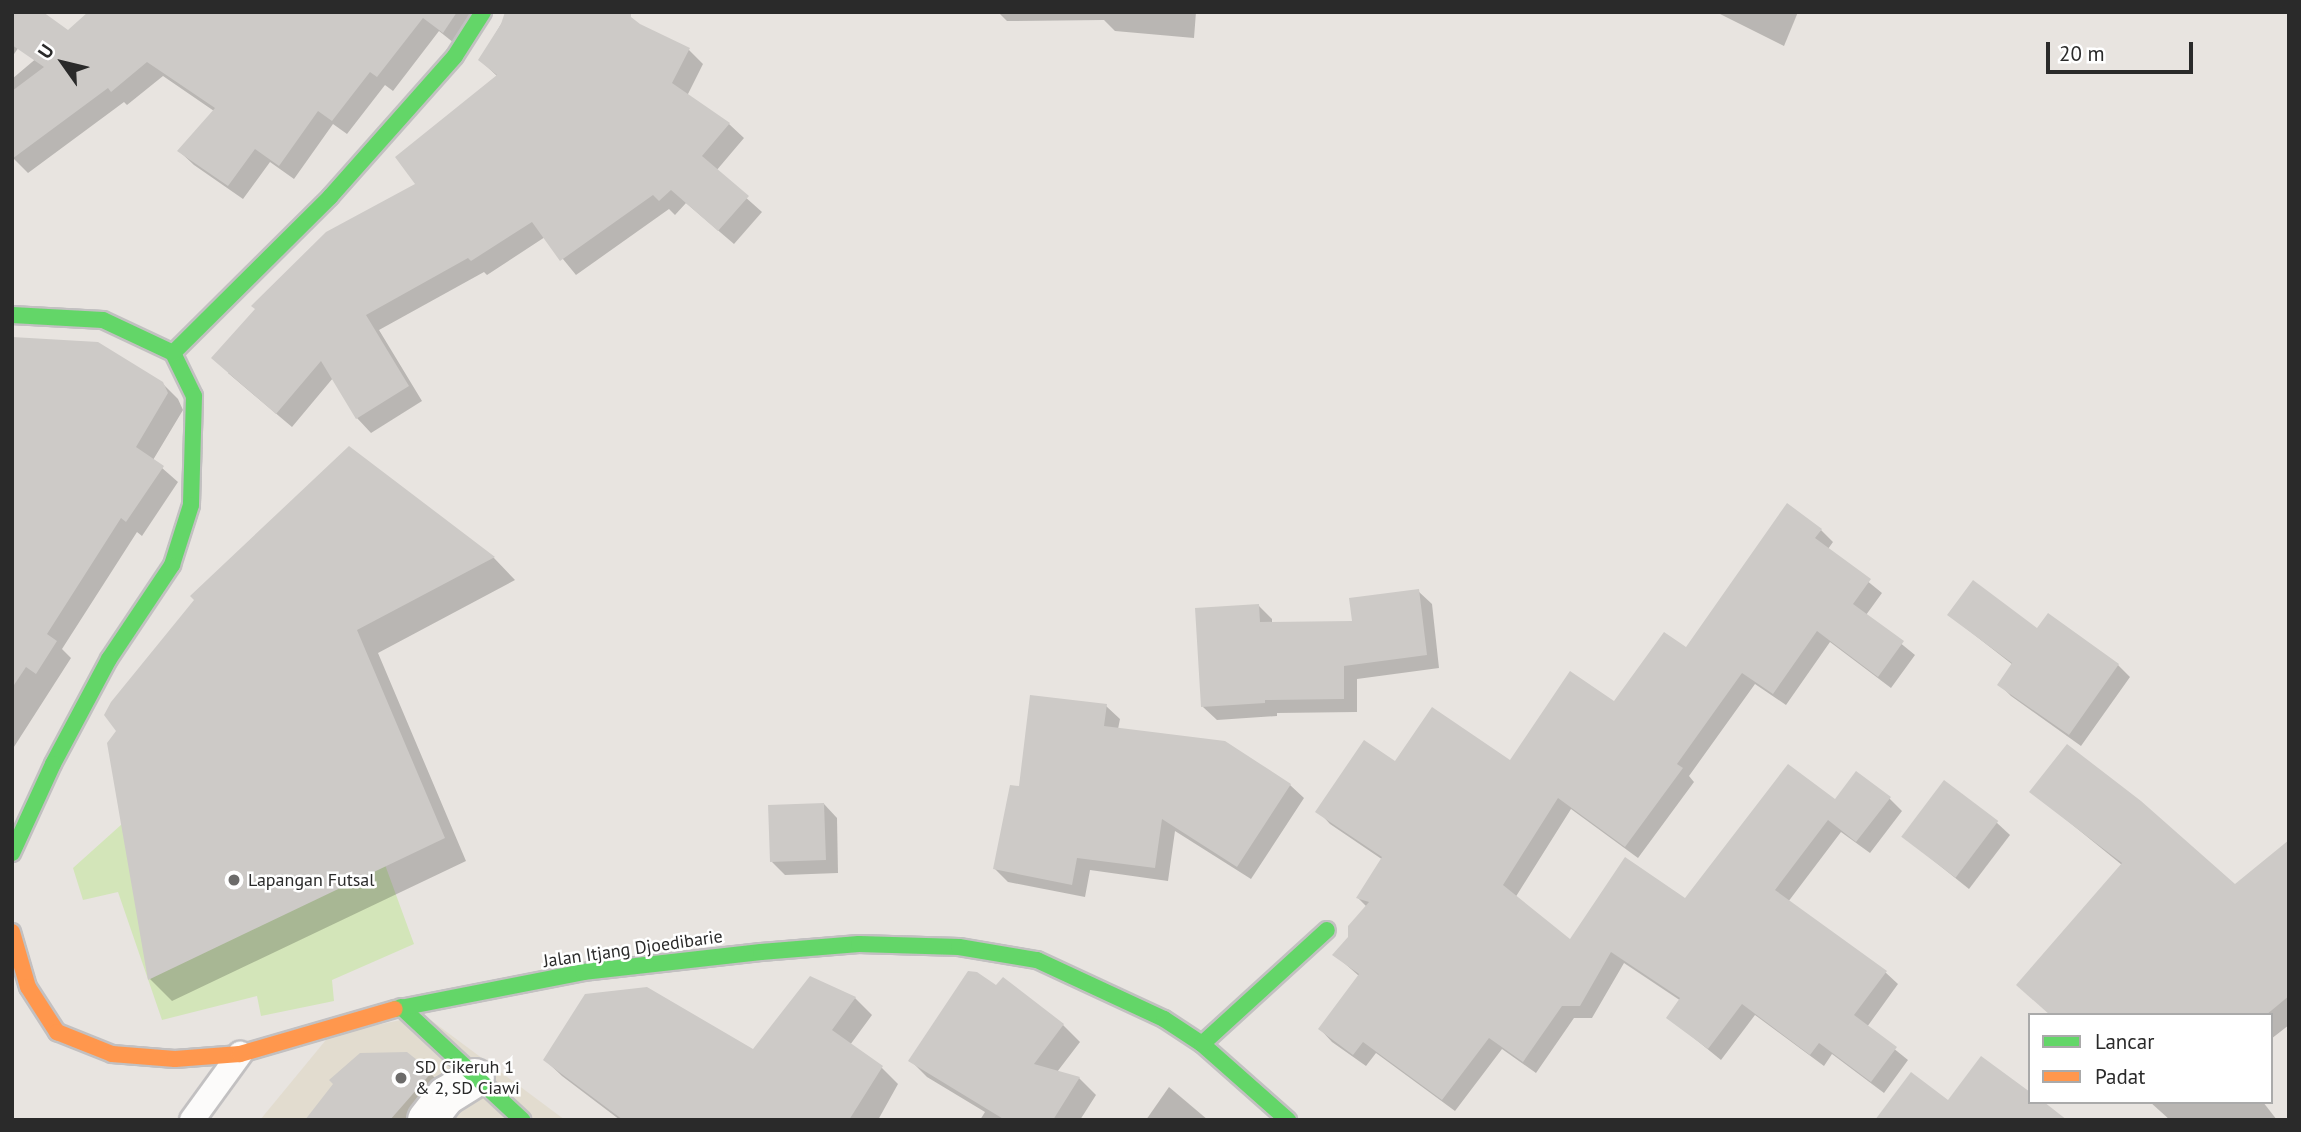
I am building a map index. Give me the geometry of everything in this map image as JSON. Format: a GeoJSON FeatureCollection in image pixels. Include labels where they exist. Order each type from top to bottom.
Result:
{"type":"FeatureCollection","features":[{"type":"Feature","properties":{"kind":"main road"},"geometry":{"type":"LineString","coordinates":[[173,353],[330,197],[455,55],[483,12]]}},
{"type":"Feature","properties":{"kind":"main road"},"geometry":{"type":"LineString","coordinates":[[12,315],[103,320],[173,353],[194,396],[191,505],[172,565],[109,659],[52,764],[12,853]]}},
{"type":"Feature","properties":{"kind":"main road"},"geometry":{"type":"LineString","coordinates":[[1202,1044],[1327,930]]}},
{"type":"Feature","properties":{"kind":"main road","name":"Jalan Itjang Djoedibarie"},"geometry":{"type":"LineString","coordinates":[[12,932],[28,987],[57,1032],[113,1054],[175,1059],[240,1055],[401,1007],[583,972],[859,944],[959,947],[1037,960],[1164,1019],[1202,1044],[1288,1120]]}},
{"type":"Feature","properties":{"kind":"main road"},"geometry":{"type":"LineString","coordinates":[[401,1007],[522,1120]]}},
{"type":"Feature","properties":{"kind":"street"},"geometry":{"type":"LineString","coordinates":[[427,1120],[446,1096],[475,1078]]}},
{"type":"Feature","properties":{"kind":"lane"},"geometry":{"type":"LineString","coordinates":[[192,1120],[240,1055]]}},
{"type":"Feature","properties":{"kind":"shaded area","name":"SD Cikeruh 1 & 2, SD Ciawi"},"geometry":{"type":"Polygon","coordinates":[[[424,1015],[565,1120],[260,1120],[330,1035],[424,1015]]]}},
{"type":"Feature","properties":{"kind":"green space","name":"Lapangan Futsal"},"geometry":{"type":"Polygon","coordinates":[[[331,717],[414,944],[332,980],[334,1001],[261,1016],[257,996],[162,1020],[118,892],[83,900],[73,868],[161,789],[331,717]]]}},
{"type":"Feature","properties":{"kind":"building"},"geometry":{"type":"Polygon","coordinates":[[[12,12],[43,12],[68,30],[88,12],[457,12],[443,33],[423,18],[377,77],[370,72],[332,121],[318,111],[279,166],[255,149],[228,186],[177,151],[215,108],[147,62],[111,92],[108,88],[12,159],[12,91],[44,67],[12,45],[12,12]]]}},
{"type":"Feature","properties":{"kind":"building"},"geometry":{"type":"Polygon","coordinates":[[[505,12],[631,12],[631,17],[640,24],[690,48],[672,83],[730,123],[702,156],[749,196],[718,231],[671,190],[659,201],[653,195],[560,261],[532,222],[471,261],[468,258],[366,315],[409,386],[356,419],[321,361],[276,414],[211,358],[255,309],[251,306],[326,232],[415,184],[395,157],[497,75],[478,60],[501,24],[505,12]]]}},
{"type":"Feature","properties":{"kind":"building"},"geometry":{"type":"Polygon","coordinates":[[[12,337],[98,342],[163,382],[168,393],[136,447],[164,466],[126,522],[121,518],[47,634],[57,641],[36,674],[26,667],[12,688],[12,337]]]}},
{"type":"Feature","properties":{"kind":"building"},"geometry":{"type":"Polygon","coordinates":[[[349,446],[495,557],[357,630],[445,838],[148,980],[107,743],[116,731],[104,715],[111,702],[194,600],[190,596],[349,446]]]}},
{"type":"Feature","properties":{"kind":"building"},"geometry":{"type":"Polygon","coordinates":[[[1787,503],[1822,529],[1815,538],[1871,579],[1853,604],[1904,641],[1878,677],[1817,631],[1773,694],[1742,673],[1677,764],[1683,768],[1625,847],[1558,798],[1503,885],[1570,939],[1625,857],[1685,898],[1788,764],[1835,799],[1856,771],[1891,797],[1856,842],[1828,820],[1775,890],[1887,971],[1854,1015],[1897,1047],[1871,1082],[1819,1043],[1810,1055],[1742,1004],[1708,1049],[1666,1018],[1680,998],[1611,952],[1580,1006],[1562,1006],[1523,1062],[1489,1038],[1442,1100],[1363,1042],[1353,1055],[1318,1029],[1359,974],[1332,955],[1348,937],[1348,926],[1369,902],[1356,898],[1382,857],[1315,812],[1364,740],[1395,761],[1432,707],[1510,760],[1570,671],[1614,701],[1664,632],[1686,647],[1787,503]]]}},
{"type":"Feature","properties":{"kind":"building"},"geometry":{"type":"Polygon","coordinates":[[[1973,580],[2037,628],[2048,613],[2119,664],[2069,735],[1997,685],[2012,663],[1947,615],[1973,580]]]}},
{"type":"Feature","properties":{"kind":"building"},"geometry":{"type":"Polygon","coordinates":[[[1419,589],[1427,655],[1344,666],[1344,699],[1265,700],[1265,703],[1201,707],[1195,608],[1259,604],[1260,622],[1352,621],[1349,598],[1419,589]]]}},
{"type":"Feature","properties":{"kind":"building"},"geometry":{"type":"Polygon","coordinates":[[[1030,695],[1107,704],[1104,726],[1225,741],[1291,784],[1237,867],[1162,819],[1155,868],[1077,858],[1072,885],[993,869],[1010,785],[1019,786],[1030,695]]]}},
{"type":"Feature","properties":{"kind":"building"},"geometry":{"type":"Polygon","coordinates":[[[2067,744],[2141,801],[2235,884],[2289,840],[2289,996],[2268,1013],[2048,1013],[2016,985],[2122,863],[2029,792],[2067,744]]]}},
{"type":"Feature","properties":{"kind":"building"},"geometry":{"type":"Polygon","coordinates":[[[1944,780],[1998,821],[1956,878],[1901,837],[1944,780]]]}},
{"type":"Feature","properties":{"kind":"building"},"geometry":{"type":"Polygon","coordinates":[[[824,803],[826,860],[770,862],[768,805],[824,803]]]}},
{"type":"Feature","properties":{"kind":"building"},"geometry":{"type":"Polygon","coordinates":[[[968,971],[977,972],[996,985],[1003,977],[1064,1024],[1034,1064],[1080,1077],[1053,1120],[1005,1120],[908,1061],[968,971]]]}},
{"type":"Feature","properties":{"kind":"building"},"geometry":{"type":"Polygon","coordinates":[[[810,976],[856,997],[832,1030],[883,1066],[849,1120],[623,1120],[543,1060],[585,994],[647,987],[753,1049],[810,976]]]}},
{"type":"Feature","properties":{"kind":"building"},"geometry":{"type":"Polygon","coordinates":[[[407,1052],[432,1072],[390,1120],[305,1120],[333,1084],[329,1080],[360,1053],[407,1052]]]}},
{"type":"Feature","properties":{"kind":"building"},"geometry":{"type":"Polygon","coordinates":[[[1981,1056],[2028,1091],[2028,1104],[2047,1104],[2067,1120],[1875,1120],[1911,1072],[1948,1100],[1981,1056]]]}},
{"type":"Feature","properties":{"kind":"traffic: fast"},"geometry":{"type":"LineString","coordinates":[[173,353],[330,197],[455,56],[483,12]]}},
{"type":"Feature","properties":{"kind":"traffic: fast"},"geometry":{"type":"LineString","coordinates":[[12,315],[103,320],[173,353],[194,396],[191,505],[172,565],[109,659],[53,764],[12,853]]}},
{"type":"Feature","properties":{"kind":"traffic: fast"},"geometry":{"type":"LineString","coordinates":[[1202,1044],[1327,930]]}},
{"type":"Feature","properties":{"kind":"traffic: fast"},"geometry":{"type":"LineString","coordinates":[[395,1009],[583,972],[761,952],[859,944],[959,947],[1037,960],[1164,1019],[1202,1044],[1288,1120]]}},
{"type":"Feature","properties":{"kind":"traffic: fast"},"geometry":{"type":"LineString","coordinates":[[401,1007],[522,1120]]}},
{"type":"Feature","properties":{"kind":"traffic: slow"},"geometry":{"type":"LineString","coordinates":[[12,932],[28,987],[57,1032],[112,1054],[175,1059],[240,1054],[395,1009]]}},
{"type":"Feature","properties":{"kind":"place","name":"Lapangan Futsal"},"geometry":{"type":"Point","coordinates":[234,880]}},
{"type":"Feature","properties":{"kind":"place","name":"SD Cikeruh 1 & 2, SD Ciawi"},"geometry":{"type":"Point","coordinates":[401,1078]}}]}
